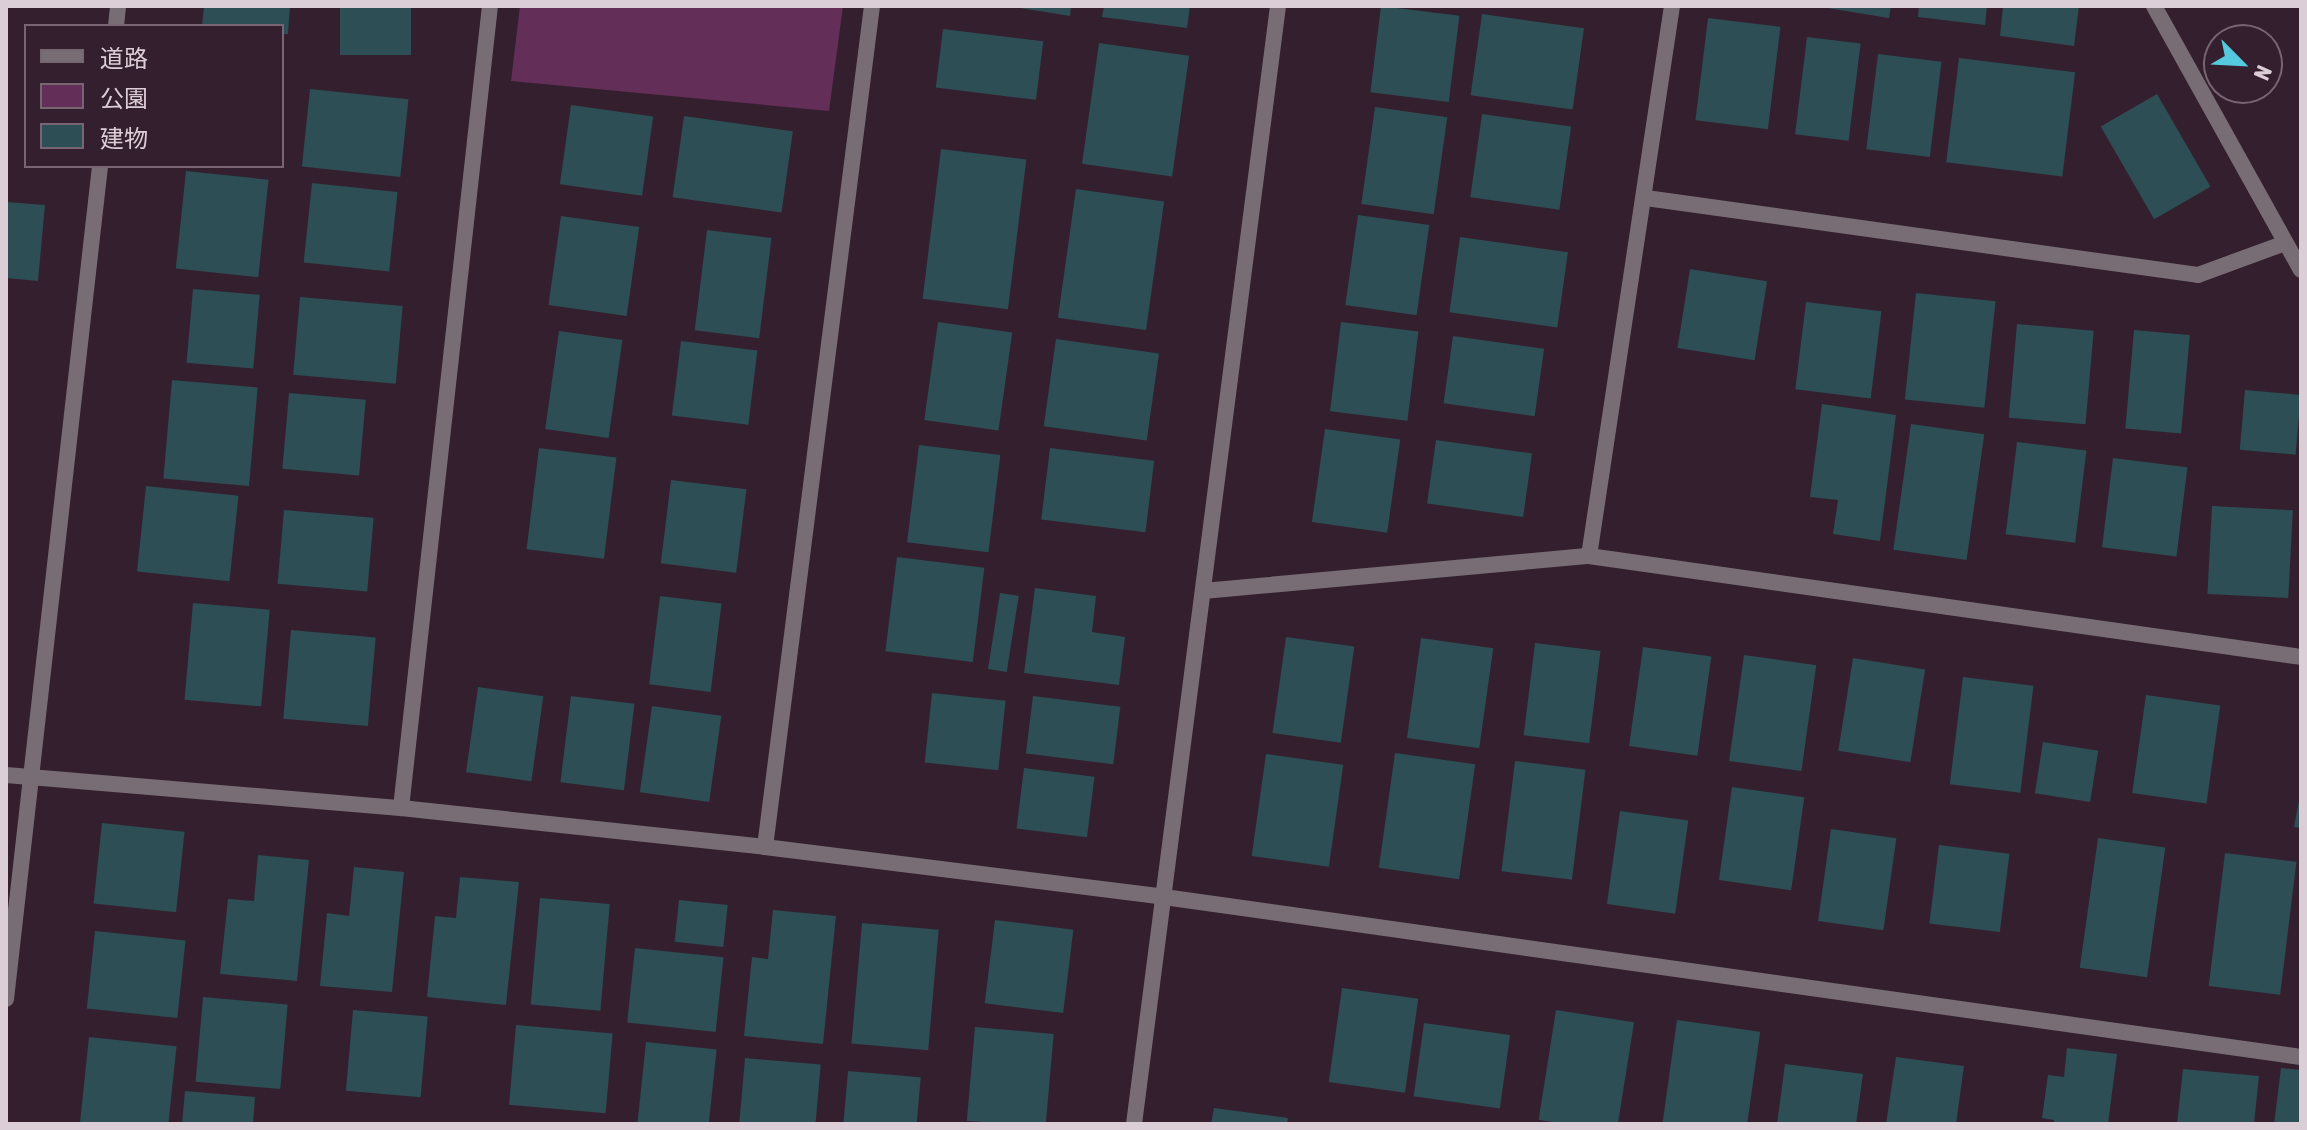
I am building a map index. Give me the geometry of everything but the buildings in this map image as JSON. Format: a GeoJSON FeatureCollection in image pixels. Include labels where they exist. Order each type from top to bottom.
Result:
{"type":"FeatureCollection","features":[{"type":"Feature","properties":{"kind":"street"},"geometry":{"type":"LineString","coordinates":[[401,808],[490,6]]}},
{"type":"Feature","properties":{"kind":"street"},"geometry":{"type":"LineString","coordinates":[[765,847],[872,6]]}},
{"type":"Feature","properties":{"kind":"street"},"geometry":{"type":"LineString","coordinates":[[1134,1124],[1278,6]]}},
{"type":"Feature","properties":{"kind":"street"},"geometry":{"type":"LineString","coordinates":[[1589,556],[1646,198],[1672,6]]}},
{"type":"Feature","properties":{"kind":"street"},"geometry":{"type":"LineString","coordinates":[[2154,6],[2301,270]]}},
{"type":"Feature","properties":{"kind":"street"},"geometry":{"type":"LineString","coordinates":[[6,999],[100,168]]}},
{"type":"Feature","properties":{"kind":"street"},"geometry":{"type":"LineString","coordinates":[[1646,198],[2198,275],[2285,243]]}},
{"type":"Feature","properties":{"kind":"street"},"geometry":{"type":"LineString","coordinates":[[1203,591],[1589,556],[2301,657]]}},
{"type":"Feature","properties":{"kind":"street"},"geometry":{"type":"LineString","coordinates":[[6,775],[401,808],[765,847],[1164,897],[2301,1057]]}},
{"type":"Feature","properties":{"kind":"green space"},"geometry":{"type":"Polygon","coordinates":[[[520,6],[843,6],[829,111],[511,81],[520,6]]]}}]}
